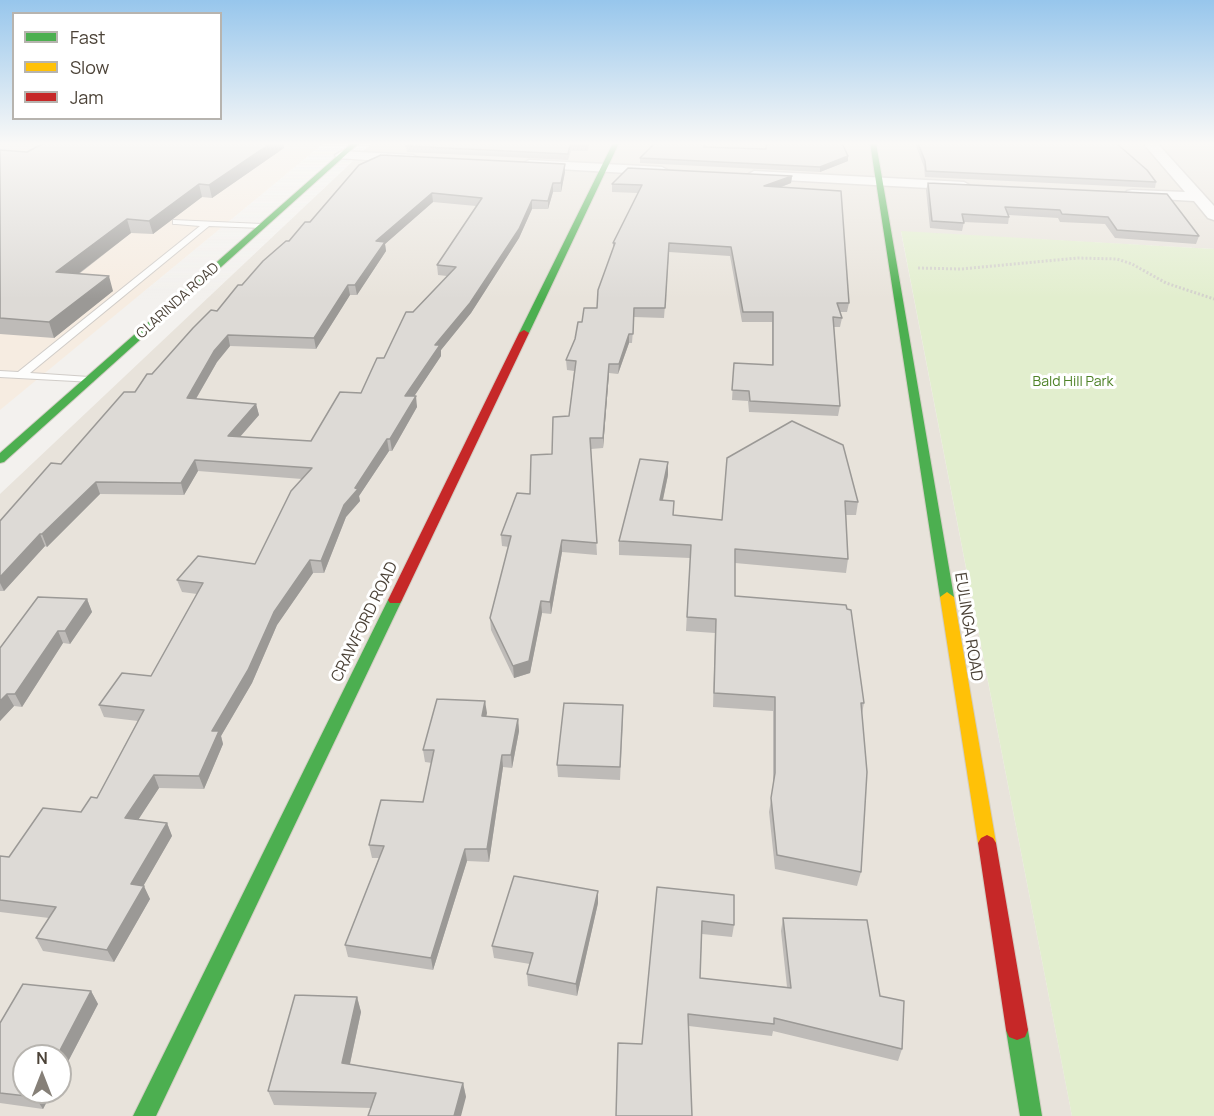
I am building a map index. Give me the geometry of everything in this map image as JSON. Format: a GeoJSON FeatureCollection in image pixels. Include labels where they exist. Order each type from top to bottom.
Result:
{"type":"FeatureCollection","features":[{"type":"Feature","properties":{"kind":"street","name":"CLARINDA ROAD"},"geometry":{"type":"LineString","coordinates":[[0,459],[297,195]]}},
{"type":"Feature","properties":{"kind":"street","name":"CRAWFORD ROAD"},"geometry":{"type":"LineString","coordinates":[[144,1116],[591,195]]}},
{"type":"Feature","properties":{"kind":"street","name":"EULINGA ROAD"},"geometry":{"type":"LineString","coordinates":[[882,195],[1031,1116]]}},
{"type":"Feature","properties":{"kind":"street"},"geometry":{"type":"LineString","coordinates":[[1157,195],[1198,197],[1214,216]]}},
{"type":"Feature","properties":{"kind":"lane"},"geometry":{"type":"LineString","coordinates":[[176,222],[262,226]]}},
{"type":"Feature","properties":{"kind":"lane"},"geometry":{"type":"LineString","coordinates":[[21,375],[208,224]]}},
{"type":"Feature","properties":{"kind":"lane"},"geometry":{"type":"LineString","coordinates":[[0,374],[89,380]]}},
{"type":"Feature","properties":{"kind":"path"},"geometry":{"type":"LineString","coordinates":[[894,267],[961,269],[1078,258],[1110,259],[1132,264],[1166,284],[1214,299]]}},
{"type":"Feature","properties":{"kind":"shaded area"},"geometry":{"type":"Polygon","coordinates":[[[0,195],[261,195],[0,410],[0,195]]]}},
{"type":"Feature","properties":{"kind":"shaded area"},"geometry":{"type":"Polygon","coordinates":[[[317,195],[1214,195],[1214,249],[901,232],[1072,1116],[0,1116],[0,494],[317,195]]]}},
{"type":"Feature","properties":{"kind":"green space","name":"Bald Hill Park"},"geometry":{"type":"Polygon","coordinates":[[[901,231],[1214,249],[1214,1116],[1072,1116],[901,231]]]}},
{"type":"Feature","properties":{"kind":"building"},"geometry":{"type":"Polygon","coordinates":[[[0,195],[184,195],[149,221],[127,219],[56,272],[109,276],[49,322],[0,318],[0,195]]]}},
{"type":"Feature","properties":{"kind":"building"},"geometry":{"type":"Polygon","coordinates":[[[333,195],[430,195],[376,241],[385,242],[355,285],[348,285],[314,338],[228,335],[214,351],[187,398],[256,404],[228,436],[311,441],[340,392],[361,393],[377,358],[384,358],[406,312],[413,312],[456,267],[437,265],[482,198],[453,195],[550,195],[548,201],[532,200],[519,229],[470,303],[435,345],[440,345],[405,396],[416,396],[390,439],[387,439],[355,488],[358,489],[344,505],[321,561],[310,560],[274,612],[248,670],[212,731],[219,731],[199,776],[154,775],[125,818],[167,823],[131,884],[144,886],[107,950],[36,938],[56,907],[0,900],[0,856],[9,857],[43,808],[81,812],[91,797],[97,798],[144,710],[99,705],[122,673],[151,676],[203,583],[177,580],[198,556],[255,564],[291,491],[312,468],[195,460],[181,483],[96,482],[40,534],[0,577],[0,521],[51,463],[61,464],[124,392],[135,392],[147,374],[152,374],[211,310],[217,311],[238,285],[242,285],[263,261],[286,241],[289,241],[305,222],[310,222],[333,195]]]}},
{"type":"Feature","properties":{"kind":"building"},"geometry":{"type":"Polygon","coordinates":[[[637,195],[841,195],[849,303],[837,303],[842,318],[833,317],[840,406],[750,401],[749,391],[732,390],[734,363],[773,365],[773,312],[743,312],[731,247],[669,243],[665,308],[634,308],[633,334],[629,334],[619,364],[609,364],[603,438],[590,438],[597,543],[562,540],[550,602],[541,601],[529,661],[513,666],[490,618],[511,536],[501,535],[517,493],[530,494],[531,455],[552,454],[553,417],[569,416],[576,361],[566,360],[575,339],[578,322],[582,322],[584,308],[597,308],[598,290],[615,243],[613,243],[637,195]]]}},
{"type":"Feature","properties":{"kind":"building"},"geometry":{"type":"Polygon","coordinates":[[[929,195],[1168,195],[1199,236],[1117,230],[1108,217],[1062,214],[1060,210],[1005,207],[1009,217],[962,214],[964,223],[932,221],[929,195]]]}},
{"type":"Feature","properties":{"kind":"building"},"geometry":{"type":"Polygon","coordinates":[[[792,421],[843,445],[858,502],[845,501],[848,559],[735,549],[735,596],[846,605],[847,609],[851,610],[864,703],[861,703],[867,772],[861,872],[777,855],[771,798],[775,773],[775,697],[714,693],[716,619],[687,617],[691,545],[619,541],[640,459],[668,462],[660,500],[674,501],[673,515],[722,520],[727,458],[792,421]]]}},
{"type":"Feature","properties":{"kind":"building"},"geometry":{"type":"Polygon","coordinates":[[[38,597],[87,599],[65,631],[58,631],[15,694],[7,694],[0,701],[0,648],[38,597]]]}},
{"type":"Feature","properties":{"kind":"building"},"geometry":{"type":"Polygon","coordinates":[[[437,699],[485,701],[482,716],[518,719],[511,755],[502,755],[487,849],[465,849],[431,958],[345,945],[384,846],[369,845],[381,800],[423,802],[434,750],[423,750],[437,699]]]}},
{"type":"Feature","properties":{"kind":"building"},"geometry":{"type":"Polygon","coordinates":[[[564,703],[623,705],[620,767],[557,765],[564,703]]]}},
{"type":"Feature","properties":{"kind":"building"},"geometry":{"type":"Polygon","coordinates":[[[514,876],[598,891],[576,984],[527,974],[533,953],[492,946],[514,876]]]}},
{"type":"Feature","properties":{"kind":"building"},"geometry":{"type":"Polygon","coordinates":[[[657,887],[734,895],[734,925],[702,921],[700,978],[791,988],[783,918],[867,920],[880,996],[904,1001],[902,1049],[774,1018],[774,1024],[688,1014],[692,1116],[616,1116],[618,1043],[642,1044],[657,887]]]}},
{"type":"Feature","properties":{"kind":"building"},"geometry":{"type":"Polygon","coordinates":[[[23,984],[91,991],[63,1044],[12,1044],[12,1094],[0,1093],[0,1023],[23,984]]]}},
{"type":"Feature","properties":{"kind":"building"},"geometry":{"type":"Polygon","coordinates":[[[295,995],[357,997],[342,1063],[463,1083],[454,1116],[368,1116],[376,1093],[268,1091],[295,995]]]}},
{"type":"Feature","properties":{"kind":"traffic: fast"},"geometry":{"type":"LineString","coordinates":[[0,459],[297,195]]}},
{"type":"Feature","properties":{"kind":"traffic: fast"},"geometry":{"type":"LineString","coordinates":[[524,333],[591,195]]}},
{"type":"Feature","properties":{"kind":"traffic: fast"},"geometry":{"type":"LineString","coordinates":[[881,195],[947,597]]}},
{"type":"Feature","properties":{"kind":"traffic: fast"},"geometry":{"type":"LineString","coordinates":[[144,1116],[395,600]]}},
{"type":"Feature","properties":{"kind":"traffic: fast"},"geometry":{"type":"LineString","coordinates":[[1017,1030],[1031,1116]]}},
{"type":"Feature","properties":{"kind":"traffic: slow"},"geometry":{"type":"LineString","coordinates":[[947,597],[987,843]]}},
{"type":"Feature","properties":{"kind":"traffic: jam"},"geometry":{"type":"LineString","coordinates":[[395,600],[524,333]]}},
{"type":"Feature","properties":{"kind":"traffic: jam"},"geometry":{"type":"LineString","coordinates":[[987,843],[1017,1030]]}}]}
